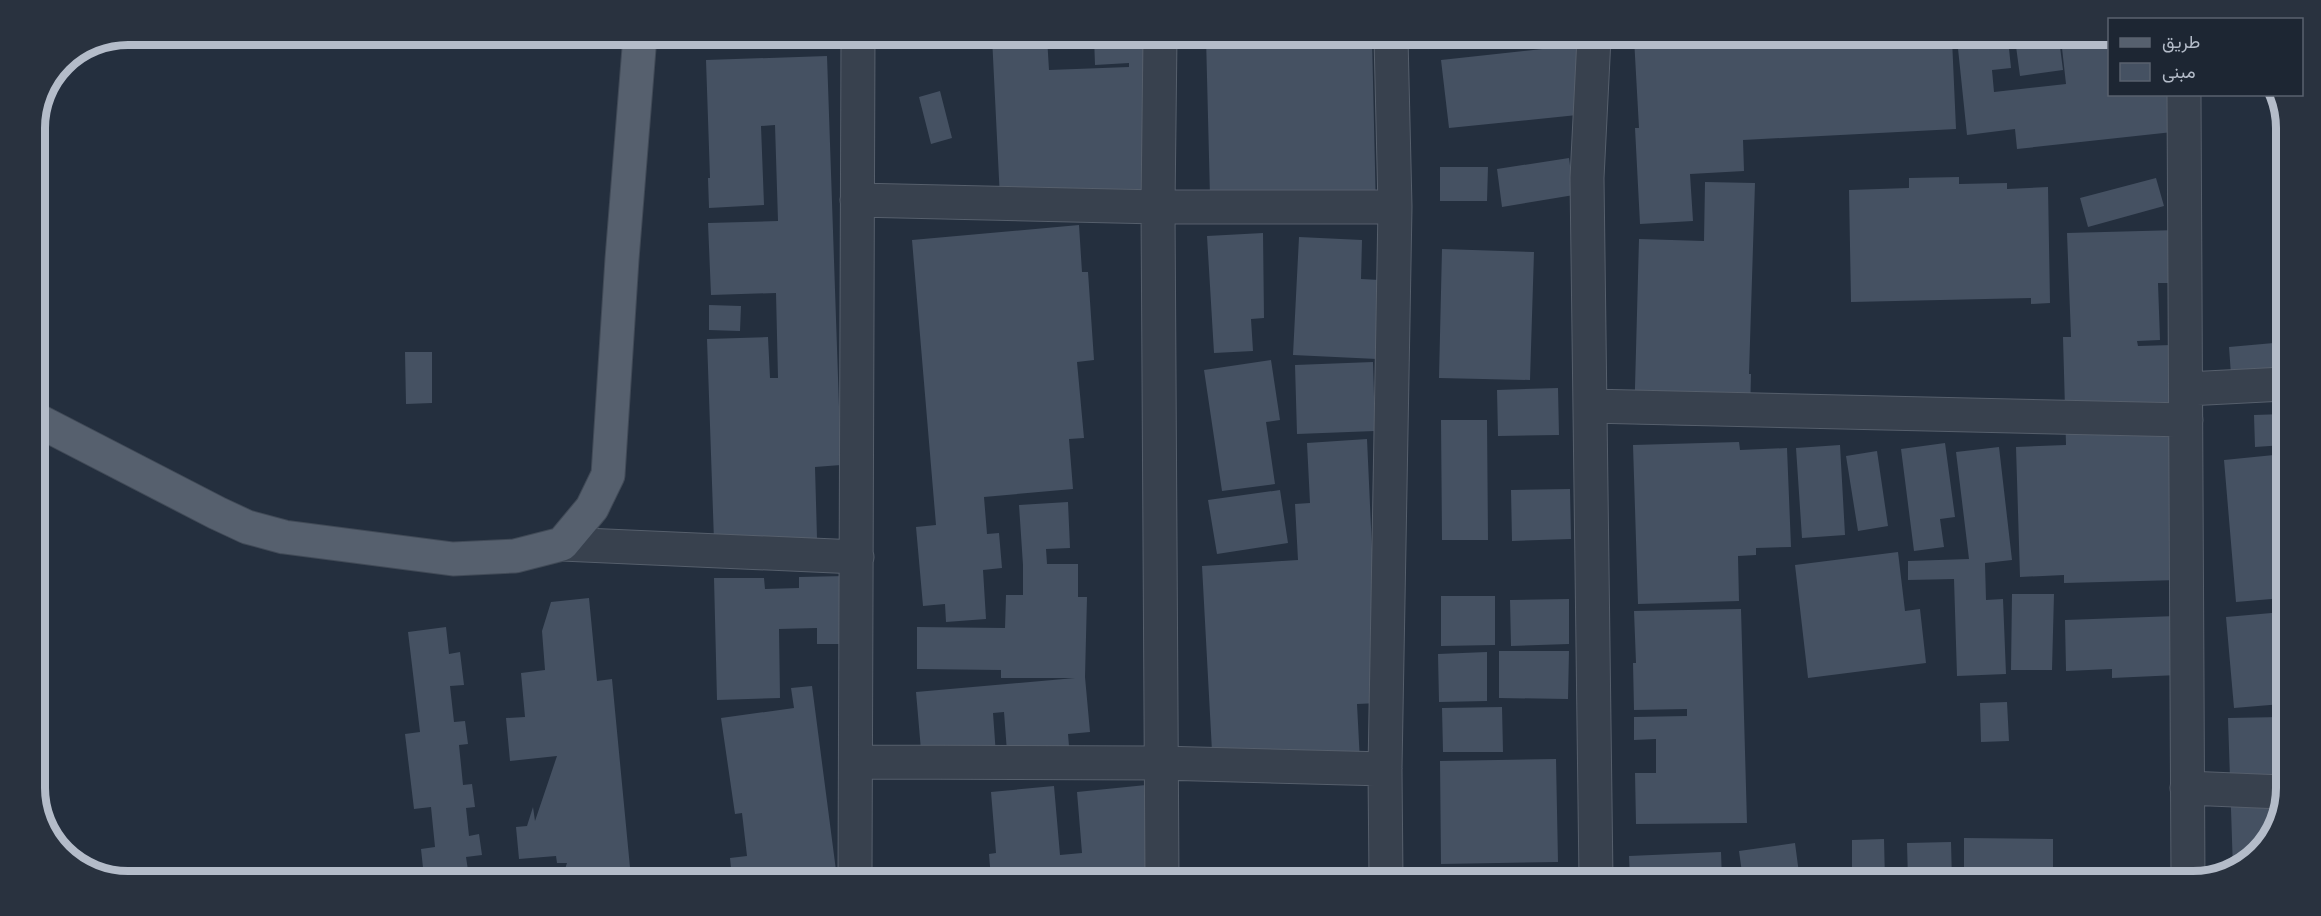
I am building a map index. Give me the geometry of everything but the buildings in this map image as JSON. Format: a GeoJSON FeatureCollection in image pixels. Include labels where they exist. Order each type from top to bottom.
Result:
{"type":"FeatureCollection","features":[{"type":"Feature","properties":{"kind":"main road"},"geometry":{"type":"LineString","coordinates":[[45,424],[217,513],[247,527],[284,537],[453,559],[514,556],[562,544],[592,508],[608,475],[639,45]]}},
{"type":"Feature","properties":{"kind":"street"},"geometry":{"type":"LineString","coordinates":[[855,871],[858,45]]}},
{"type":"Feature","properties":{"kind":"street"},"geometry":{"type":"LineString","coordinates":[[1160,45],[1158,207],[1162,871]]}},
{"type":"Feature","properties":{"kind":"street"},"geometry":{"type":"LineString","coordinates":[[1386,871],[1385,769],[1395,207],[1391,45]]}},
{"type":"Feature","properties":{"kind":"street"},"geometry":{"type":"LineString","coordinates":[[1594,45],[1587,178],[1596,871]]}},
{"type":"Feature","properties":{"kind":"street"},"geometry":{"type":"LineString","coordinates":[[2184,96],[2188,871]]}},
{"type":"Feature","properties":{"kind":"street"},"geometry":{"type":"LineString","coordinates":[[857,200],[1158,207],[1395,207]]}},
{"type":"Feature","properties":{"kind":"street"},"geometry":{"type":"LineString","coordinates":[[1590,406],[2186,405],[2276,386]]}},
{"type":"Feature","properties":{"kind":"street"},"geometry":{"type":"LineString","coordinates":[[562,544],[857,557]]}},
{"type":"Feature","properties":{"kind":"street"},"geometry":{"type":"LineString","coordinates":[[857,762],[1160,763],[1385,769]]}},
{"type":"Feature","properties":{"kind":"street"},"geometry":{"type":"LineString","coordinates":[[2187,788],[2276,792]]}}]}
